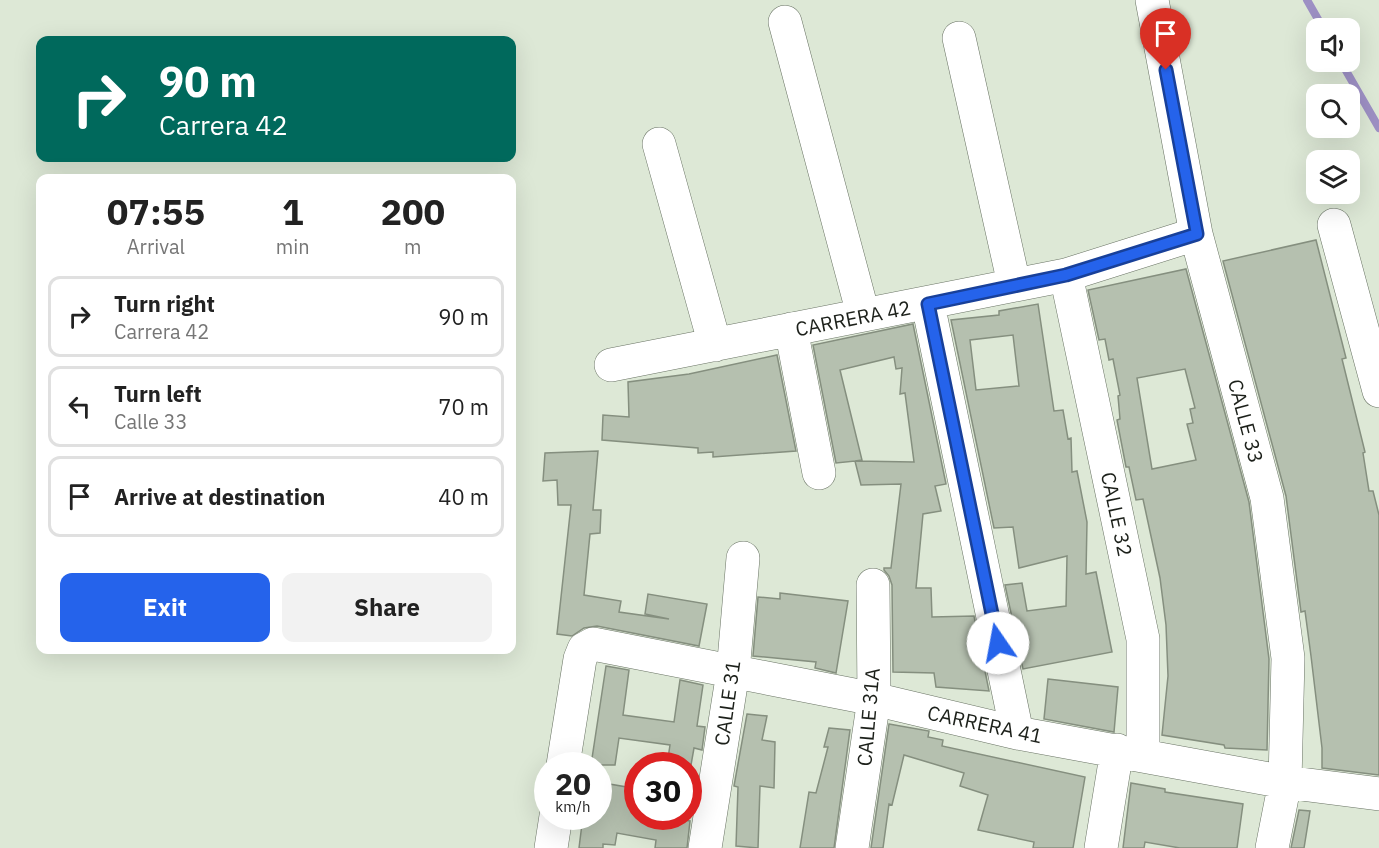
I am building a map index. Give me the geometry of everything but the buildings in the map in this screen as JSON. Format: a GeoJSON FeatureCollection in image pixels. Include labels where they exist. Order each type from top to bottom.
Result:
{"type":"FeatureCollection","features":[{"type":"Feature","properties":{"kind":"street","name":"CALLE 33"},"geometry":{"type":"LineString","coordinates":[[1152,0],[1197,234],[1267,498],[1288,658],[1286,782],[1272,848]]}},
{"type":"Feature","properties":{"kind":"street"},"geometry":{"type":"LineString","coordinates":[[785,22],[863,314]]}},
{"type":"Feature","properties":{"kind":"street"},"geometry":{"type":"LineString","coordinates":[[959,38],[1014,284]]}},
{"type":"Feature","properties":{"kind":"street"},"geometry":{"type":"LineString","coordinates":[[658,144],[715,345]]}},
{"type":"Feature","properties":{"kind":"street"},"geometry":{"type":"LineString","coordinates":[[1334,225],[1379,391]]}},
{"type":"Feature","properties":{"kind":"street","name":"CARRERA 42"},"geometry":{"type":"LineString","coordinates":[[611,365],[1066,275],[1197,234]]}},
{"type":"Feature","properties":{"kind":"street","name":"CALLE 32"},"geometry":{"type":"LineString","coordinates":[[1066,275],[1143,639],[1130,753],[1101,848]]}},
{"type":"Feature","properties":{"kind":"street"},"geometry":{"type":"LineString","coordinates":[[928,304],[1017,733]]}},
{"type":"Feature","properties":{"kind":"street"},"geometry":{"type":"LineString","coordinates":[[791,329],[819,473]]}},
{"type":"Feature","properties":{"kind":"street","name":"CALLE 31"},"geometry":{"type":"LineString","coordinates":[[705,848],[733,672],[743,558]]}},
{"type":"Feature","properties":{"kind":"street","name":"CALLE 31A"},"geometry":{"type":"LineString","coordinates":[[852,848],[874,699],[873,585]]}},
{"type":"Feature","properties":{"kind":"street","name":"CARRERA 41"},"geometry":{"type":"LineString","coordinates":[[565,752],[580,659],[584,649],[593,644],[874,699],[1017,733],[1286,782],[1379,794]]}},
{"type":"Feature","properties":{"kind":"street"},"geometry":{"type":"LineString","coordinates":[[551,848],[554,830]]}},
{"type":"Feature","properties":{"kind":"waterway"},"geometry":{"type":"LineString","coordinates":[[1307,0],[1317,18]]}},
{"type":"Feature","properties":{"kind":"waterway"},"geometry":{"type":"LineString","coordinates":[[1347,72],[1379,128]]}},
{"type":"Feature","properties":{"kind":"route"},"geometry":{"type":"LineString","coordinates":[[998,643],[928,304],[1014,284],[1066,275],[1197,234],[1166,70]]}}]}
